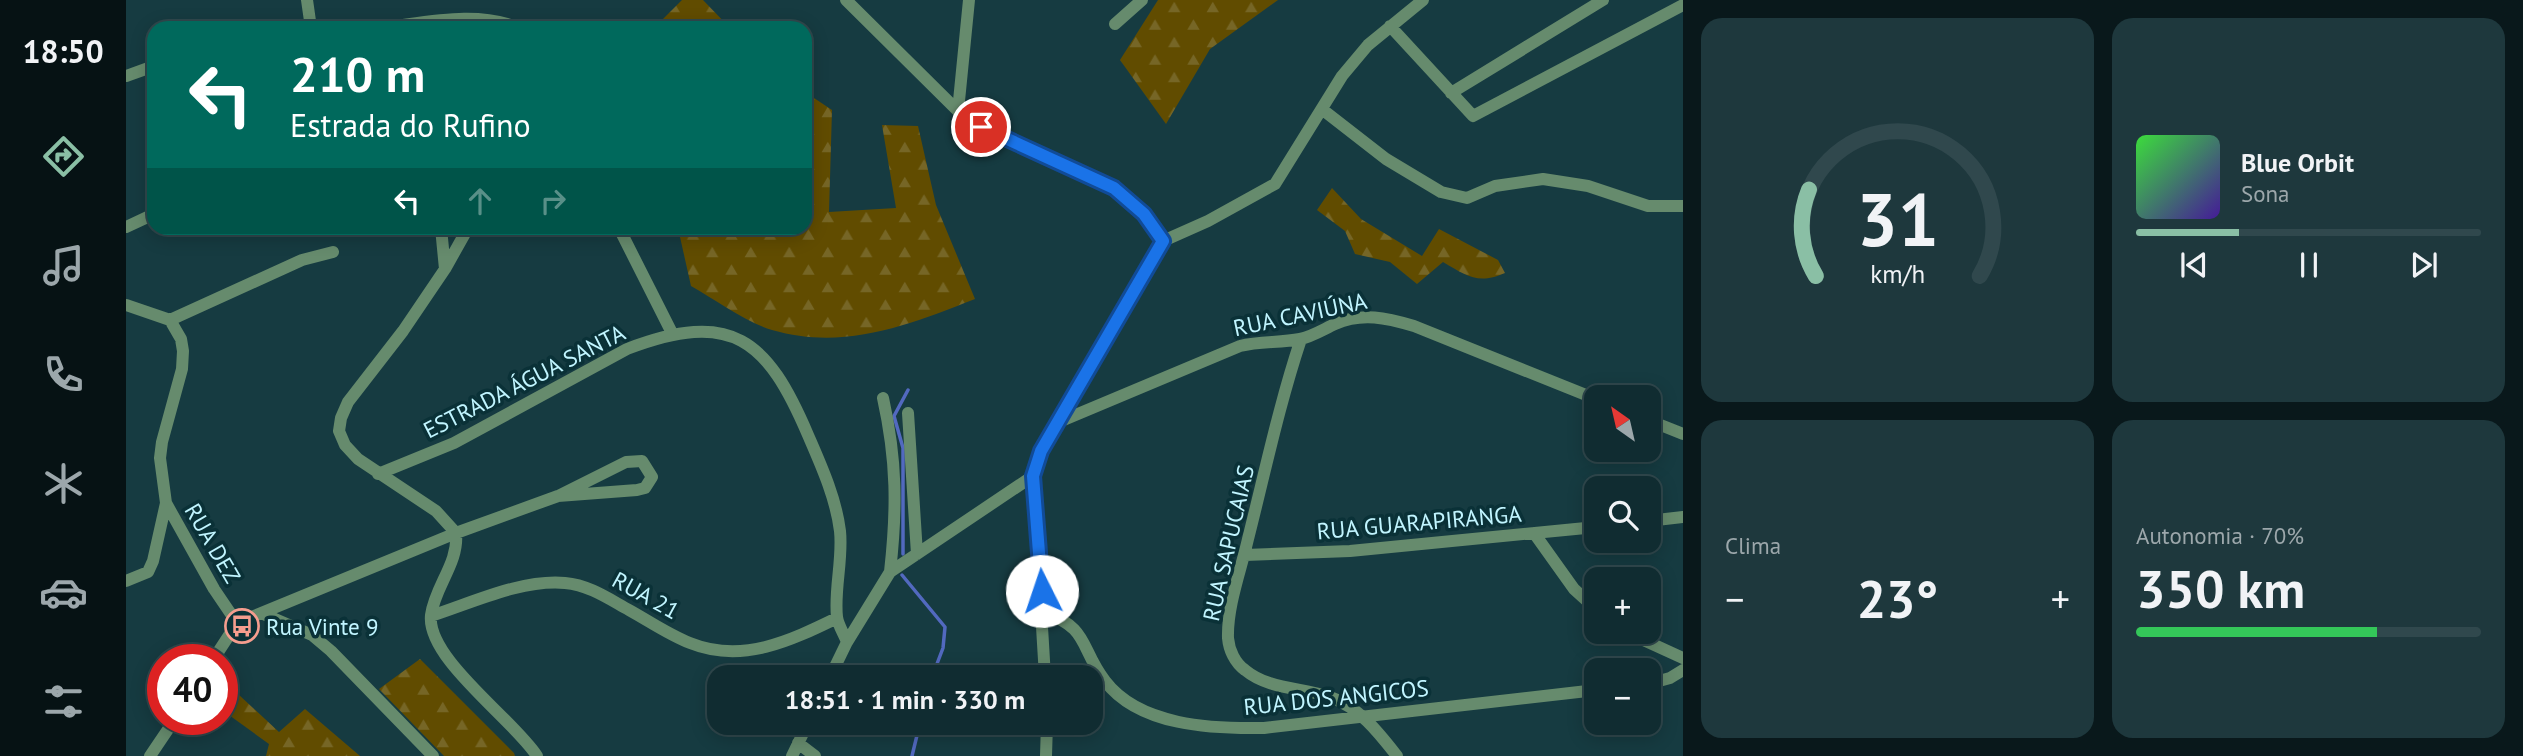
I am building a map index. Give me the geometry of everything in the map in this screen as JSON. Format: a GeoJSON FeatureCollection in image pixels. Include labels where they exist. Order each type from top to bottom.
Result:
{"type":"FeatureCollection","features":[{"type":"Feature","properties":{"kind":"street"},"geometry":{"type":"LineString","coordinates":[[307,0],[310,21]]}},
{"type":"Feature","properties":{"kind":"street"},"geometry":{"type":"LineString","coordinates":[[846,0],[958,111],[981,127],[1114,188],[1138,208],[1163,241]]}},
{"type":"Feature","properties":{"kind":"street"},"geometry":{"type":"LineString","coordinates":[[958,111],[969,0]]}},
{"type":"Feature","properties":{"kind":"street"},"geometry":{"type":"LineString","coordinates":[[1115,24],[1142,0]]}},
{"type":"Feature","properties":{"kind":"street"},"geometry":{"type":"LineString","coordinates":[[1045,665],[1044,612],[1033,476],[1054,424],[1163,241],[1208,221],[1275,184],[1342,76],[1390,26],[1423,0]]}},
{"type":"Feature","properties":{"kind":"street"},"geometry":{"type":"LineString","coordinates":[[1451,93],[1604,0]]}},
{"type":"Feature","properties":{"kind":"street"},"geometry":{"type":"LineString","coordinates":[[1390,26],[1473,116],[1507,101],[1683,5]]}},
{"type":"Feature","properties":{"kind":"street"},"geometry":{"type":"LineString","coordinates":[[441,21],[468,18],[503,21]]}},
{"type":"Feature","properties":{"kind":"street"},"geometry":{"type":"LineString","coordinates":[[126,76],[147,68]]}},
{"type":"Feature","properties":{"kind":"street"},"geometry":{"type":"LineString","coordinates":[[1323,110],[1386,159],[1441,192],[1467,198],[1495,186],[1543,179],[1588,186],[1648,206],[1683,206]]}},
{"type":"Feature","properties":{"kind":"street"},"geometry":{"type":"LineString","coordinates":[[126,227],[147,217]]}},
{"type":"Feature","properties":{"kind":"street"},"geometry":{"type":"LineString","coordinates":[[442,235],[445,268]]}},
{"type":"Feature","properties":{"kind":"street"},"geometry":{"type":"LineString","coordinates":[[464,235],[403,331],[348,402],[339,431],[345,445],[378,474],[436,511],[456,533],[454,557],[431,616],[433,631],[450,661],[517,730],[537,756]]}},
{"type":"Feature","properties":{"kind":"street"},"geometry":{"type":"LineString","coordinates":[[623,235],[673,335]]}},
{"type":"Feature","properties":{"kind":"street"},"geometry":{"type":"LineString","coordinates":[[126,305],[170,320],[302,260],[333,252]]}},
{"type":"Feature","properties":{"kind":"street","name":"RUA CAVIÚNA"},"geometry":{"type":"LineString","coordinates":[[1054,424],[1240,346],[1260,341],[1301,339],[1342,321],[1364,316],[1386,317],[1584,394]]}},
{"type":"Feature","properties":{"kind":"street","name":"RUA DEZ"},"geometry":{"type":"LineString","coordinates":[[170,320],[181,339],[183,351],[182,369],[160,458],[166,503],[214,589],[237,622]]}},
{"type":"Feature","properties":{"kind":"street","name":"ESTRADA ÁGUA SANTA"},"geometry":{"type":"LineString","coordinates":[[378,474],[454,443],[627,349],[673,335],[723,335],[740,340],[761,352],[789,390],[836,508],[841,555],[837,618],[847,642]]}},
{"type":"Feature","properties":{"kind":"street","name":"RUA SAPUCAIAS"},"geometry":{"type":"LineString","coordinates":[[1301,339],[1281,404],[1229,622],[1228,641],[1233,657],[1243,669],[1257,678],[1330,697],[1363,716],[1397,756]]}},
{"type":"Feature","properties":{"kind":"street"},"geometry":{"type":"LineString","coordinates":[[883,398],[895,461],[897,497],[890,572]]}},
{"type":"Feature","properties":{"kind":"street"},"geometry":{"type":"LineString","coordinates":[[908,413],[917,554]]}},
{"type":"Feature","properties":{"kind":"street"},"geometry":{"type":"LineString","coordinates":[[1661,425],[1683,434]]}},
{"type":"Feature","properties":{"kind":"street"},"geometry":{"type":"LineString","coordinates":[[223,644],[237,622],[456,533],[558,496],[626,462],[642,461],[647,465],[652,477],[645,488],[637,490],[558,496]]}},
{"type":"Feature","properties":{"kind":"street"},"geometry":{"type":"LineString","coordinates":[[836,665],[890,572],[1033,476]]}},
{"type":"Feature","properties":{"kind":"street"},"geometry":{"type":"LineString","coordinates":[[126,581],[138,579],[148,572],[166,503]]}},
{"type":"Feature","properties":{"kind":"street"},"geometry":{"type":"LineString","coordinates":[[1661,520],[1683,517]]}},
{"type":"Feature","properties":{"kind":"street","name":"RUA GUARAPIRANGA"},"geometry":{"type":"LineString","coordinates":[[1245,555],[1350,551],[1584,528]]}},
{"type":"Feature","properties":{"kind":"street"},"geometry":{"type":"LineString","coordinates":[[1534,533],[1574,589],[1584,598]]}},
{"type":"Feature","properties":{"kind":"street","name":"RUA 21"},"geometry":{"type":"LineString","coordinates":[[431,616],[539,584],[566,583],[594,590],[689,643],[723,652],[751,651],[779,644],[837,618]]}},
{"type":"Feature","properties":{"kind":"street","name":"RUA DOS ANGICOS"},"geometry":{"type":"LineString","coordinates":[[1044,612],[1064,619],[1075,629],[1106,682],[1130,703],[1154,715],[1227,729],[1264,728],[1584,691]]}},
{"type":"Feature","properties":{"kind":"street"},"geometry":{"type":"LineString","coordinates":[[261,613],[312,635],[331,651],[433,756]]}},
{"type":"Feature","properties":{"kind":"street"},"geometry":{"type":"LineString","coordinates":[[1651,644],[1683,659]]}},
{"type":"Feature","properties":{"kind":"street"},"geometry":{"type":"LineString","coordinates":[[1661,680],[1683,670]]}},
{"type":"Feature","properties":{"kind":"street"},"geometry":{"type":"LineString","coordinates":[[150,756],[164,735]]}},
{"type":"Feature","properties":{"kind":"street"},"geometry":{"type":"LineString","coordinates":[[792,756],[802,735]]}},
{"type":"Feature","properties":{"kind":"street"},"geometry":{"type":"LineString","coordinates":[[1046,756],[1047,735]]}},
{"type":"Feature","properties":{"kind":"street"},"geometry":{"type":"LineString","coordinates":[[798,743],[815,756]]}},
{"type":"Feature","properties":{"kind":"green space"},"geometry":{"type":"Polygon","coordinates":[[[682,0],[703,0],[723,21],[661,21],[682,0]]]}},
{"type":"Feature","properties":{"kind":"green space"},"geometry":{"type":"Polygon","coordinates":[[[1158,0],[1278,0],[1210,49],[1166,124],[1120,60],[1158,0]]]}},
{"type":"Feature","properties":{"kind":"green space"},"geometry":{"type":"Polygon","coordinates":[[[812,97],[832,110],[829,212],[896,208],[882,125],[918,126],[936,205],[975,299],[901,326],[825,338],[772,330],[741,316],[691,286],[680,235],[812,235],[812,97]]]}},
{"type":"Feature","properties":{"kind":"green space"},"geometry":{"type":"Polygon","coordinates":[[[1332,188],[1361,219],[1422,256],[1439,229],[1498,260],[1505,273],[1496,277],[1473,277],[1443,262],[1417,284],[1390,262],[1355,254],[1345,231],[1317,210],[1332,188]]]}},
{"type":"Feature","properties":{"kind":"green space"},"geometry":{"type":"Polygon","coordinates":[[[420,659],[515,756],[444,756],[379,689],[420,659]]]}},
{"type":"Feature","properties":{"kind":"green space"},"geometry":{"type":"Polygon","coordinates":[[[238,694],[279,732],[305,709],[360,756],[266,756],[269,744],[238,722],[238,694]]]}},
{"type":"Feature","properties":{"kind":"waterway"},"geometry":{"type":"LineString","coordinates":[[903,554],[903,448],[894,416],[908,390]]}},
{"type":"Feature","properties":{"kind":"waterway"},"geometry":{"type":"LineString","coordinates":[[902,575],[945,627],[943,648],[937,665]]}},
{"type":"Feature","properties":{"kind":"waterway"},"geometry":{"type":"LineString","coordinates":[[912,756],[917,735]]}},
{"type":"Feature","properties":{"kind":"place","name":"Rua Vinte 9"},"geometry":{"type":"Point","coordinates":[242,626]}},
{"type":"Feature","properties":{"kind":"route"},"geometry":{"type":"LineString","coordinates":[[981,127],[1114,188],[1132,201],[1163,241],[1054,424],[1041,451],[1033,476],[1042,591]]}}]}
